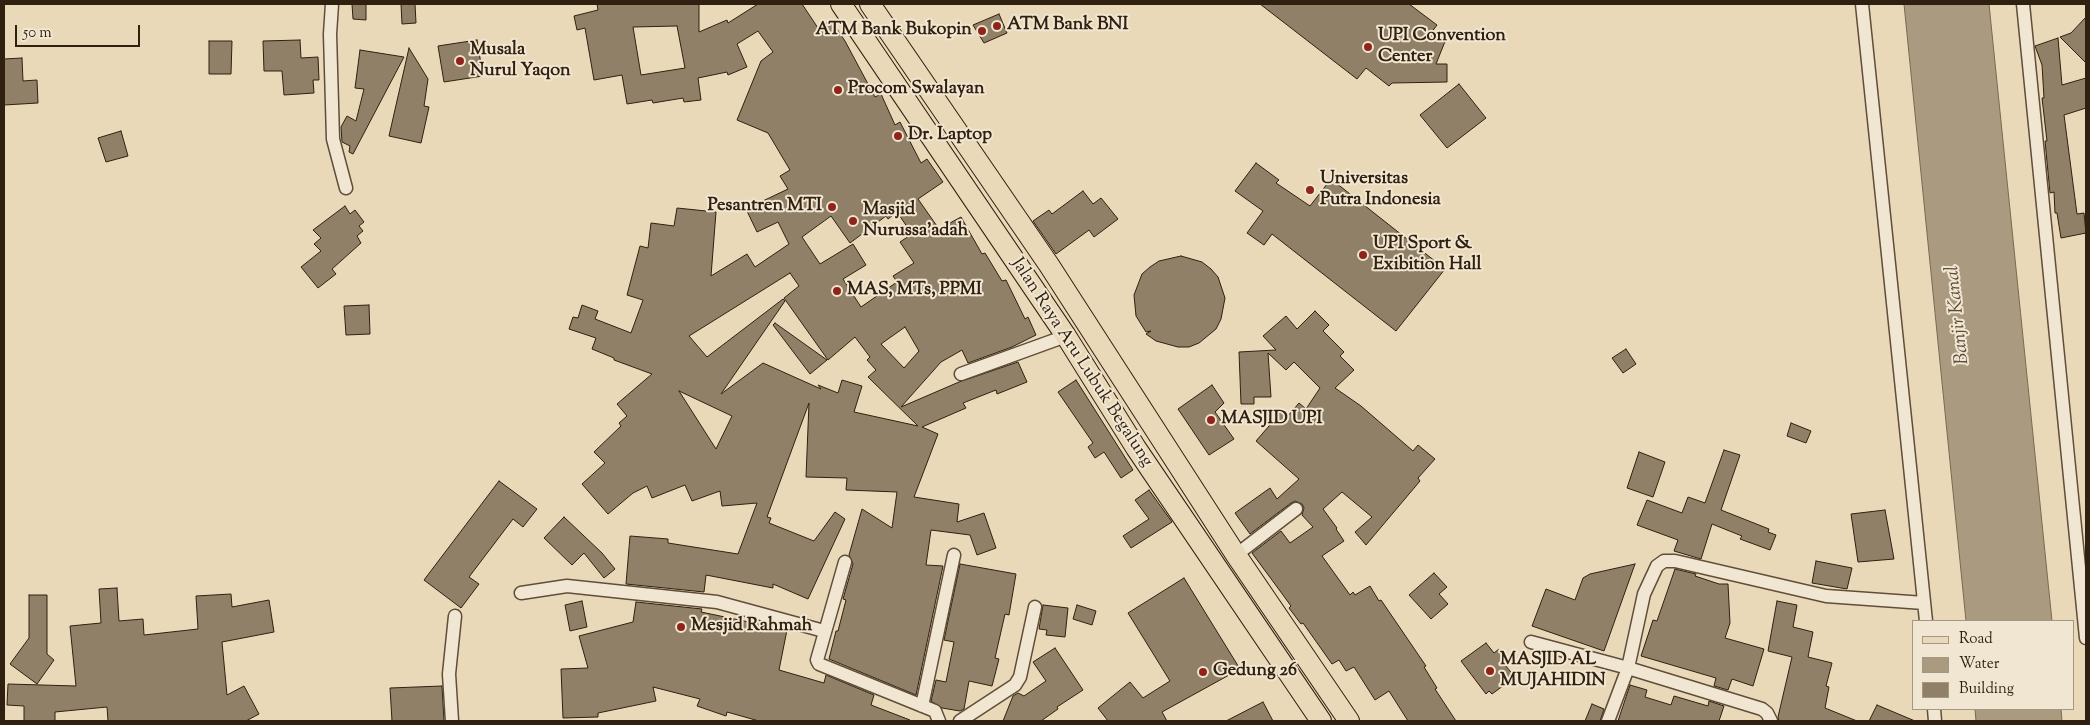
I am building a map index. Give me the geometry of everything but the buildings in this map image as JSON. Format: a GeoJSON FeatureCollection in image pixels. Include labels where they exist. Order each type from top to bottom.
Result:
{"type":"FeatureCollection","features":[{"type":"Feature","properties":{"kind":"main road","name":"Jalan Raya Aru Lubuk Begalung"},"geometry":{"type":"LineString","coordinates":[[841,4],[1066,336],[1136,448],[1321,721]]}},
{"type":"Feature","properties":{"kind":"main road","name":"Jalan Raya Aru Lubuk Begalung"},"geometry":{"type":"LineString","coordinates":[[870,4],[1049,265],[1236,555],[1349,721]]}},
{"type":"Feature","properties":{"kind":"main road"},"geometry":{"type":"LineString","coordinates":[[1136,448],[1158,432]]}},
{"type":"Feature","properties":{"kind":"street"},"geometry":{"type":"LineString","coordinates":[[332,4],[330,34],[333,139],[346,188]]}},
{"type":"Feature","properties":{"kind":"street"},"geometry":{"type":"LineString","coordinates":[[1862,4],[1926,620]]}},
{"type":"Feature","properties":{"kind":"street"},"geometry":{"type":"LineString","coordinates":[[2023,4],[2086,638]]}},
{"type":"Feature","properties":{"kind":"street"},"geometry":{"type":"LineString","coordinates":[[961,374],[1066,336]]}},
{"type":"Feature","properties":{"kind":"street"},"geometry":{"type":"LineString","coordinates":[[1236,555],[1296,509]]}},
{"type":"Feature","properties":{"kind":"street"},"geometry":{"type":"LineString","coordinates":[[922,706],[954,555]]}},
{"type":"Feature","properties":{"kind":"street"},"geometry":{"type":"LineString","coordinates":[[1608,721],[1628,668],[1644,594],[1657,566],[1664,561],[1675,561],[1826,596],[1924,603]]}},
{"type":"Feature","properties":{"kind":"street"},"geometry":{"type":"LineString","coordinates":[[845,562],[816,660],[819,664],[935,711],[939,721]]}},
{"type":"Feature","properties":{"kind":"street"},"geometry":{"type":"LineString","coordinates":[[521,593],[567,586],[717,602],[824,631]]}},
{"type":"Feature","properties":{"kind":"street"},"geometry":{"type":"LineString","coordinates":[[960,721],[1015,685],[1020,677],[1035,607]]}},
{"type":"Feature","properties":{"kind":"street"},"geometry":{"type":"LineString","coordinates":[[452,721],[449,674],[455,616]]}},
{"type":"Feature","properties":{"kind":"street"},"geometry":{"type":"LineString","coordinates":[[1531,642],[1628,668],[1762,709],[1767,713],[1771,721]]}},
{"type":"Feature","properties":{"kind":"water","name":"Banjir Kanal"},"geometry":{"type":"Polygon","coordinates":[[[1904,4],[1989,4],[2052,620],[1966,620],[1904,4]]]}},
{"type":"Feature","properties":{"kind":"water"},"geometry":{"type":"Polygon","coordinates":[[[1975,710],[2061,710],[2062,721],[1976,721],[1975,710]]]}},
{"type":"Feature","properties":{"kind":"place","name":"ATM Bank BNI"},"geometry":{"type":"Point","coordinates":[997,26]}},
{"type":"Feature","properties":{"kind":"place","name":"ATM Bank Bukopin"},"geometry":{"type":"Point","coordinates":[982,31]}},
{"type":"Feature","properties":{"kind":"place","name":"UPI Convention Center"},"geometry":{"type":"Point","coordinates":[1368,47]}},
{"type":"Feature","properties":{"kind":"place","name":"Musala Nurul Yaqon"},"geometry":{"type":"Point","coordinates":[460,61]}},
{"type":"Feature","properties":{"kind":"place","name":"Procom Swalayan"},"geometry":{"type":"Point","coordinates":[838,90]}},
{"type":"Feature","properties":{"kind":"place","name":"Dr. Laptop"},"geometry":{"type":"Point","coordinates":[898,136]}},
{"type":"Feature","properties":{"kind":"place","name":"Universitas Putra Indonesia"},"geometry":{"type":"Point","coordinates":[1310,190]}},
{"type":"Feature","properties":{"kind":"place","name":"Pesantren MTI"},"geometry":{"type":"Point","coordinates":[832,207]}},
{"type":"Feature","properties":{"kind":"place","name":"Masjid Nurussa'adah"},"geometry":{"type":"Point","coordinates":[853,221]}},
{"type":"Feature","properties":{"kind":"place","name":"UPI Sport & Exibition Hall"},"geometry":{"type":"Point","coordinates":[1363,255]}},
{"type":"Feature","properties":{"kind":"place","name":"MAS, MTs, PPMI"},"geometry":{"type":"Point","coordinates":[837,291]}},
{"type":"Feature","properties":{"kind":"place","name":"MASJID UPI"},"geometry":{"type":"Point","coordinates":[1211,420]}},
{"type":"Feature","properties":{"kind":"place","name":"Mesjid Rahmah"},"geometry":{"type":"Point","coordinates":[681,627]}},
{"type":"Feature","properties":{"kind":"place","name":"MASJID AL MUJAHIDIN"},"geometry":{"type":"Point","coordinates":[1490,671]}},
{"type":"Feature","properties":{"kind":"place","name":"Gedung 26"},"geometry":{"type":"Point","coordinates":[1203,672]}}]}
